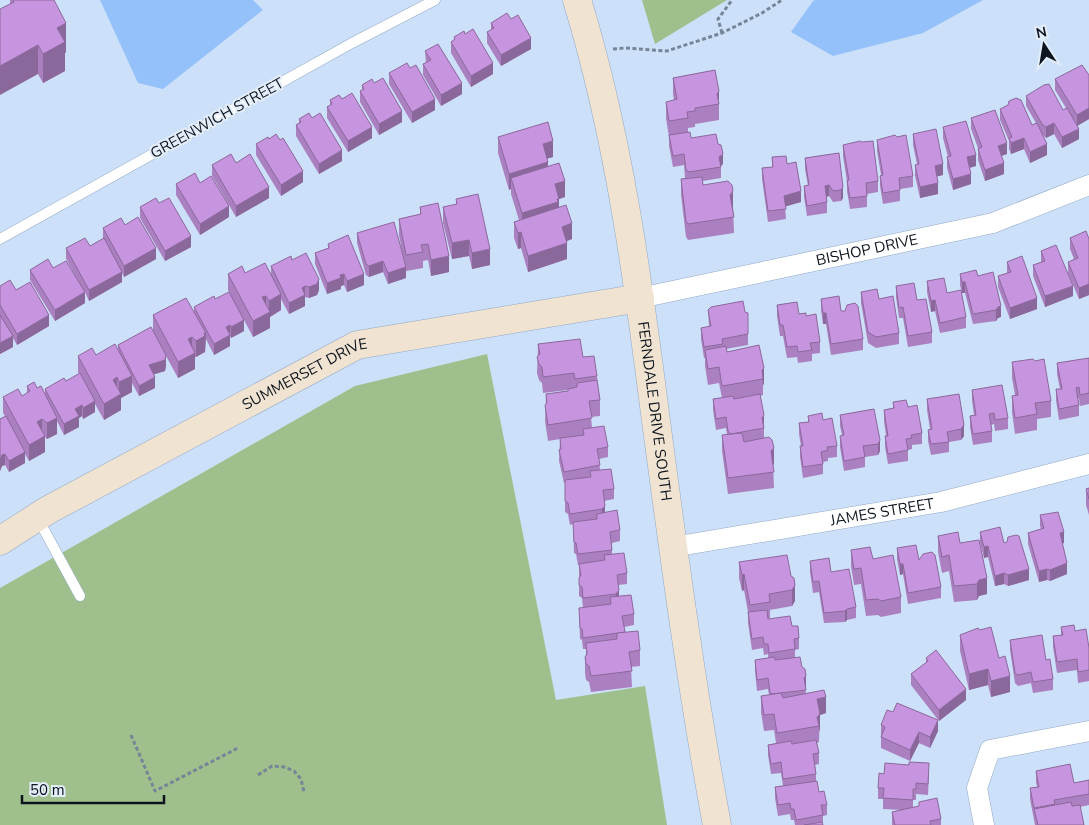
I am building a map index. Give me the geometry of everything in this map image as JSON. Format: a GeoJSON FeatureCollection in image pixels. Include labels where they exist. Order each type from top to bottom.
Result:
{"type":"FeatureCollection","features":[{"type":"Feature","properties":{"kind":"main road","name":"FERNDALE DRIVE SOUTH"},"geometry":{"type":"LineString","coordinates":[[577,0],[606,104],[640,298],[698,725],[717,825]]}},
{"type":"Feature","properties":{"kind":"main road","name":"SUMMERSET DRIVE"},"geometry":{"type":"LineString","coordinates":[[0,541],[37,517],[357,345],[640,298]]}},
{"type":"Feature","properties":{"kind":"street","name":"BISHOP DRIVE"},"geometry":{"type":"LineString","coordinates":[[640,298],[993,223],[1089,185]]}},
{"type":"Feature","properties":{"kind":"street","name":"JAMES STREET"},"geometry":{"type":"LineString","coordinates":[[673,546],[941,502],[1089,464]]}},
{"type":"Feature","properties":{"kind":"street"},"geometry":{"type":"LineString","coordinates":[[984,825],[977,788],[990,750],[1089,731]]}},
{"type":"Feature","properties":{"kind":"lane","name":"GREENWICH STREET"},"geometry":{"type":"LineString","coordinates":[[0,238],[352,43],[435,0]]}},
{"type":"Feature","properties":{"kind":"lane"},"geometry":{"type":"LineString","coordinates":[[37,517],[80,596]]}},
{"type":"Feature","properties":{"kind":"path"},"geometry":{"type":"LineString","coordinates":[[722,33],[718,19],[732,0]]}},
{"type":"Feature","properties":{"kind":"path"},"geometry":{"type":"LineString","coordinates":[[593,52],[624,48],[666,51],[722,33],[762,13],[782,0]]}},
{"type":"Feature","properties":{"kind":"path"},"geometry":{"type":"LineString","coordinates":[[131,735],[155,791],[238,748]]}},
{"type":"Feature","properties":{"kind":"path"},"geometry":{"type":"LineString","coordinates":[[258,775],[272,766],[284,767],[294,771],[301,779],[304,792]]}},
{"type":"Feature","properties":{"kind":"green space"},"geometry":{"type":"Polygon","coordinates":[[[642,0],[727,0],[655,44],[642,0]]]}},
{"type":"Feature","properties":{"kind":"green space"},"geometry":{"type":"Polygon","coordinates":[[[487,354],[556,700],[645,686],[667,825],[0,825],[0,588],[355,386],[487,354]]]}},
{"type":"Feature","properties":{"kind":"water"},"geometry":{"type":"Polygon","coordinates":[[[100,0],[253,0],[263,10],[163,89],[138,83],[100,0]]]}},
{"type":"Feature","properties":{"kind":"water"},"geometry":{"type":"Polygon","coordinates":[[[815,0],[983,0],[923,33],[833,56],[791,32],[815,0]]]}},
{"type":"Feature","properties":{"kind":"building"},"geometry":{"type":"Polygon","coordinates":[[[13,0],[54,0],[66,23],[57,28],[65,42],[43,54],[38,45],[0,66],[0,9],[14,2],[13,0]]]}},
{"type":"Feature","properties":{"kind":"building"},"geometry":{"type":"Polygon","coordinates":[[[507,13],[511,19],[518,15],[531,38],[501,55],[487,32],[494,28],[491,23],[507,13]]]}},
{"type":"Feature","properties":{"kind":"building"},"geometry":{"type":"Polygon","coordinates":[[[473,29],[493,63],[471,76],[451,42],[455,39],[454,37],[464,31],[465,34],[473,29]]]}},
{"type":"Feature","properties":{"kind":"building"},"geometry":{"type":"Polygon","coordinates":[[[438,44],[462,83],[441,95],[423,64],[431,60],[425,51],[438,44]]]}},
{"type":"Feature","properties":{"kind":"building"},"geometry":{"type":"Polygon","coordinates":[[[407,63],[410,68],[416,65],[435,99],[412,112],[389,73],[407,63]]]}},
{"type":"Feature","properties":{"kind":"building"},"geometry":{"type":"Polygon","coordinates":[[[1082,65],[1089,75],[1089,108],[1077,115],[1055,79],[1082,65]]]}},
{"type":"Feature","properties":{"kind":"building"},"geometry":{"type":"Polygon","coordinates":[[[715,70],[719,91],[717,94],[719,104],[695,108],[695,111],[687,112],[688,118],[669,121],[666,102],[677,99],[673,78],[715,70]]]}},
{"type":"Feature","properties":{"kind":"building"},"geometry":{"type":"Polygon","coordinates":[[[383,78],[402,111],[379,124],[360,91],[364,89],[362,85],[372,79],[374,83],[383,78]]]}},
{"type":"Feature","properties":{"kind":"building"},"geometry":{"type":"Polygon","coordinates":[[[1049,84],[1063,110],[1067,108],[1079,129],[1062,137],[1054,123],[1046,127],[1042,124],[1026,96],[1049,84]]]}},
{"type":"Feature","properties":{"kind":"building"},"geometry":{"type":"Polygon","coordinates":[[[352,93],[372,127],[348,141],[327,107],[332,104],[330,100],[339,95],[342,99],[352,93]]]}},
{"type":"Feature","properties":{"kind":"building"},"geometry":{"type":"Polygon","coordinates":[[[1016,98],[1021,100],[1032,125],[1037,123],[1047,144],[1030,152],[1024,138],[1011,143],[1009,138],[1012,137],[1000,109],[1016,98]]]}},
{"type":"Feature","properties":{"kind":"building"},"geometry":{"type":"Polygon","coordinates":[[[995,110],[1007,143],[998,146],[1004,163],[985,170],[978,149],[982,147],[971,118],[995,110]]]}},
{"type":"Feature","properties":{"kind":"building"},"geometry":{"type":"Polygon","coordinates":[[[309,113],[312,118],[320,113],[342,150],[319,164],[296,125],[301,122],[299,119],[309,113]]]}},
{"type":"Feature","properties":{"kind":"building"},"geometry":{"type":"Polygon","coordinates":[[[966,121],[976,155],[967,157],[971,174],[953,179],[947,157],[951,156],[943,127],[966,121]]]}},
{"type":"Feature","properties":{"kind":"building"},"geometry":{"type":"Polygon","coordinates":[[[548,122],[553,141],[543,144],[548,162],[509,174],[498,137],[548,122]]]}},
{"type":"Feature","properties":{"kind":"building"},"geometry":{"type":"Polygon","coordinates":[[[936,129],[943,164],[935,166],[938,183],[920,187],[915,165],[919,164],[913,134],[936,129]]]}},
{"type":"Feature","properties":{"kind":"building"},"geometry":{"type":"Polygon","coordinates":[[[690,132],[691,138],[716,134],[723,154],[719,157],[721,167],[689,172],[686,170],[684,154],[673,156],[669,135],[690,132]]]}},
{"type":"Feature","properties":{"kind":"building"},"geometry":{"type":"Polygon","coordinates":[[[276,134],[280,140],[283,138],[303,171],[281,185],[256,144],[276,134]]]}},
{"type":"Feature","properties":{"kind":"building"},"geometry":{"type":"Polygon","coordinates":[[[895,135],[897,137],[906,135],[913,176],[899,178],[900,190],[883,193],[880,176],[883,175],[877,140],[895,135]]]}},
{"type":"Feature","properties":{"kind":"building"},"geometry":{"type":"Polygon","coordinates":[[[860,141],[873,141],[878,181],[866,183],[867,196],[850,198],[843,145],[860,141]]]}},
{"type":"Feature","properties":{"kind":"building"},"geometry":{"type":"Polygon","coordinates":[[[839,153],[843,187],[841,190],[833,191],[829,185],[825,186],[827,202],[807,206],[804,186],[809,185],[805,158],[839,153]]]}},
{"type":"Feature","properties":{"kind":"building"},"geometry":{"type":"Polygon","coordinates":[[[231,154],[236,163],[250,154],[269,187],[236,206],[212,165],[231,154]]]}},
{"type":"Feature","properties":{"kind":"building"},"geometry":{"type":"Polygon","coordinates":[[[786,156],[787,164],[796,162],[801,191],[784,196],[786,209],[768,211],[762,168],[773,167],[772,157],[786,156]]]}},
{"type":"Feature","properties":{"kind":"building"},"geometry":{"type":"Polygon","coordinates":[[[559,163],[565,181],[555,184],[558,202],[522,213],[511,178],[559,163]]]}},
{"type":"Feature","properties":{"kind":"building"},"geometry":{"type":"Polygon","coordinates":[[[195,173],[200,183],[211,176],[229,206],[200,224],[176,184],[195,173]]]}},
{"type":"Feature","properties":{"kind":"building"},"geometry":{"type":"Polygon","coordinates":[[[702,177],[703,185],[728,181],[732,185],[733,191],[730,195],[734,217],[688,224],[686,221],[681,179],[702,177]]]}},
{"type":"Feature","properties":{"kind":"building"},"geometry":{"type":"Polygon","coordinates":[[[478,194],[490,249],[472,253],[469,240],[452,243],[443,207],[457,204],[456,199],[478,194]]]}},
{"type":"Feature","properties":{"kind":"building"},"geometry":{"type":"Polygon","coordinates":[[[156,198],[159,203],[169,198],[191,236],[165,251],[140,207],[156,198]]]}},
{"type":"Feature","properties":{"kind":"building"},"geometry":{"type":"Polygon","coordinates":[[[438,203],[449,256],[431,260],[428,244],[421,245],[423,252],[406,255],[399,219],[421,214],[420,207],[438,203]]]}},
{"type":"Feature","properties":{"kind":"building"},"geometry":{"type":"Polygon","coordinates":[[[566,205],[572,223],[562,227],[567,243],[528,256],[521,232],[518,233],[514,222],[566,205]]]}},
{"type":"Feature","properties":{"kind":"building"},"geometry":{"type":"Polygon","coordinates":[[[138,217],[156,248],[124,266],[103,228],[121,218],[125,225],[138,217]]]}},
{"type":"Feature","properties":{"kind":"building"},"geometry":{"type":"Polygon","coordinates":[[[394,222],[406,267],[388,273],[383,261],[369,266],[366,264],[357,233],[394,222]]]}},
{"type":"Feature","properties":{"kind":"building"},"geometry":{"type":"Polygon","coordinates":[[[1086,231],[1089,239],[1089,284],[1079,288],[1068,262],[1078,258],[1070,238],[1086,231]]]}},
{"type":"Feature","properties":{"kind":"building"},"geometry":{"type":"Polygon","coordinates":[[[348,235],[364,274],[347,281],[344,274],[340,275],[341,278],[327,283],[315,253],[329,248],[328,244],[348,235]]]}},
{"type":"Feature","properties":{"kind":"building"},"geometry":{"type":"Polygon","coordinates":[[[85,238],[90,246],[104,238],[122,272],[89,290],[66,248],[85,238]]]}},
{"type":"Feature","properties":{"kind":"building"},"geometry":{"type":"Polygon","coordinates":[[[1056,245],[1073,286],[1045,296],[1033,265],[1045,261],[1041,251],[1056,245]]]}},
{"type":"Feature","properties":{"kind":"building"},"geometry":{"type":"Polygon","coordinates":[[[306,253],[319,279],[317,284],[302,288],[305,295],[289,303],[271,266],[291,256],[292,260],[306,253]]]}},
{"type":"Feature","properties":{"kind":"building"},"geometry":{"type":"Polygon","coordinates":[[[1022,256],[1037,298],[1010,308],[998,276],[1011,272],[1007,262],[1022,256]]]}},
{"type":"Feature","properties":{"kind":"building"},"geometry":{"type":"Polygon","coordinates":[[[48,259],[53,268],[66,261],[85,292],[55,310],[30,270],[48,259]]]}},
{"type":"Feature","properties":{"kind":"building"},"geometry":{"type":"Polygon","coordinates":[[[265,263],[281,294],[269,301],[266,296],[262,297],[270,312],[253,321],[228,274],[242,266],[245,273],[265,263]]]}},
{"type":"Feature","properties":{"kind":"building"},"geometry":{"type":"Polygon","coordinates":[[[976,270],[978,276],[993,272],[1001,306],[996,310],[973,314],[965,282],[962,282],[960,274],[976,270]]]}},
{"type":"Feature","properties":{"kind":"building"},"geometry":{"type":"Polygon","coordinates":[[[944,278],[947,293],[961,290],[966,317],[940,323],[935,300],[931,301],[927,281],[944,278]]]}},
{"type":"Feature","properties":{"kind":"building"},"geometry":{"type":"Polygon","coordinates":[[[10,280],[16,290],[30,282],[49,315],[17,334],[0,305],[0,286],[10,280]]]}},
{"type":"Feature","properties":{"kind":"building"},"geometry":{"type":"Polygon","coordinates":[[[914,283],[917,300],[926,299],[932,332],[908,336],[903,307],[899,308],[896,286],[914,283]]]}},
{"type":"Feature","properties":{"kind":"building"},"geometry":{"type":"Polygon","coordinates":[[[877,289],[879,299],[893,296],[899,333],[876,337],[868,332],[861,292],[877,289]]]}},
{"type":"Feature","properties":{"kind":"building"},"geometry":{"type":"Polygon","coordinates":[[[229,292],[244,320],[231,327],[230,325],[226,327],[230,335],[214,344],[194,307],[214,296],[215,299],[229,292]]]}},
{"type":"Feature","properties":{"kind":"building"},"geometry":{"type":"Polygon","coordinates":[[[839,296],[841,311],[845,311],[847,305],[855,303],[858,306],[863,339],[831,344],[826,313],[823,313],[821,299],[839,296]]]}},
{"type":"Feature","properties":{"kind":"building"},"geometry":{"type":"Polygon","coordinates":[[[186,298],[206,333],[204,333],[205,336],[196,341],[192,337],[188,339],[195,353],[178,362],[153,315],[186,298]]]}},
{"type":"Feature","properties":{"kind":"building"},"geometry":{"type":"Polygon","coordinates":[[[743,301],[745,312],[748,313],[748,334],[722,339],[723,344],[704,347],[701,328],[711,326],[708,310],[711,307],[743,301]]]}},
{"type":"Feature","properties":{"kind":"building"},"geometry":{"type":"Polygon","coordinates":[[[797,302],[799,314],[806,313],[806,316],[816,314],[820,342],[810,343],[812,350],[798,352],[797,346],[787,347],[783,325],[780,325],[777,305],[797,302]]]}},
{"type":"Feature","properties":{"kind":"building"},"geometry":{"type":"Polygon","coordinates":[[[0,315],[13,336],[0,343],[0,315]]]}},
{"type":"Feature","properties":{"kind":"building"},"geometry":{"type":"Polygon","coordinates":[[[151,327],[166,355],[165,360],[149,365],[155,377],[139,386],[118,345],[151,327]]]}},
{"type":"Feature","properties":{"kind":"building"},"geometry":{"type":"Polygon","coordinates":[[[580,339],[583,357],[594,356],[597,376],[575,379],[574,373],[543,377],[542,367],[537,357],[540,354],[538,344],[580,339]]]}},
{"type":"Feature","properties":{"kind":"building"},"geometry":{"type":"Polygon","coordinates":[[[115,344],[132,376],[119,382],[117,377],[113,380],[121,394],[104,404],[78,356],[92,348],[96,355],[115,344]]]}},
{"type":"Feature","properties":{"kind":"building"},"geometry":{"type":"Polygon","coordinates":[[[759,345],[764,368],[762,370],[763,379],[722,386],[719,367],[708,369],[705,350],[726,346],[727,352],[759,345]]]}},
{"type":"Feature","properties":{"kind":"building"},"geometry":{"type":"Polygon","coordinates":[[[1089,358],[1089,393],[1080,395],[1079,387],[1076,388],[1079,405],[1059,409],[1056,389],[1062,389],[1057,363],[1089,358]]]}},
{"type":"Feature","properties":{"kind":"building"},"geometry":{"type":"Polygon","coordinates":[[[1033,359],[1035,361],[1044,359],[1051,401],[1035,403],[1037,414],[1015,418],[1012,396],[1018,395],[1012,362],[1033,359]]]}},
{"type":"Feature","properties":{"kind":"building"},"geometry":{"type":"Polygon","coordinates":[[[80,373],[95,401],[83,408],[82,405],[75,409],[79,416],[64,424],[45,389],[64,378],[66,381],[80,373]]]}},
{"type":"Feature","properties":{"kind":"building"},"geometry":{"type":"Polygon","coordinates":[[[597,380],[600,400],[589,401],[592,418],[548,425],[545,405],[547,403],[546,394],[568,391],[568,389],[577,387],[577,383],[597,380]]]}},
{"type":"Feature","properties":{"kind":"building"},"geometry":{"type":"Polygon","coordinates":[[[34,382],[37,388],[41,386],[57,418],[47,423],[42,419],[37,422],[45,436],[29,445],[3,397],[18,389],[22,396],[30,391],[27,386],[34,382]]]}},
{"type":"Feature","properties":{"kind":"building"},"geometry":{"type":"Polygon","coordinates":[[[1002,385],[1008,418],[995,420],[994,413],[989,414],[992,431],[973,434],[970,416],[976,415],[972,390],[1002,385]]]}},
{"type":"Feature","properties":{"kind":"building"},"geometry":{"type":"Polygon","coordinates":[[[760,394],[764,415],[762,418],[764,428],[731,434],[728,431],[726,417],[716,419],[713,399],[733,396],[734,399],[760,394]]]}},
{"type":"Feature","properties":{"kind":"building"},"geometry":{"type":"Polygon","coordinates":[[[959,394],[964,425],[961,429],[947,432],[949,442],[931,444],[928,430],[932,429],[927,399],[959,394]]]}},
{"type":"Feature","properties":{"kind":"building"},"geometry":{"type":"Polygon","coordinates":[[[906,400],[908,407],[917,405],[922,433],[911,435],[912,438],[906,439],[908,450],[888,454],[885,436],[888,436],[884,410],[894,408],[893,402],[906,400]]]}},
{"type":"Feature","properties":{"kind":"building"},"geometry":{"type":"Polygon","coordinates":[[[874,409],[880,440],[878,444],[863,446],[865,457],[844,461],[840,436],[844,435],[840,415],[874,409]]]}},
{"type":"Feature","properties":{"kind":"building"},"geometry":{"type":"Polygon","coordinates":[[[822,413],[823,420],[832,418],[837,446],[827,447],[828,450],[821,452],[823,464],[803,467],[800,446],[803,446],[799,423],[809,422],[808,416],[822,413]]]}},
{"type":"Feature","properties":{"kind":"building"},"geometry":{"type":"Polygon","coordinates":[[[6,416],[25,452],[9,461],[5,454],[2,455],[0,460],[0,419],[6,416]]]}},
{"type":"Feature","properties":{"kind":"building"},"geometry":{"type":"Polygon","coordinates":[[[604,426],[608,447],[597,449],[600,465],[564,472],[559,450],[561,449],[560,438],[584,435],[583,429],[604,426]]]}},
{"type":"Feature","properties":{"kind":"building"},"geometry":{"type":"Polygon","coordinates":[[[742,433],[744,442],[769,437],[772,440],[774,448],[771,451],[774,472],[728,478],[722,435],[742,433]]]}},
{"type":"Feature","properties":{"kind":"building"},"geometry":{"type":"Polygon","coordinates":[[[611,469],[614,489],[603,490],[605,506],[602,509],[570,514],[568,503],[565,501],[565,480],[591,477],[590,471],[611,469]]]}},
{"type":"Feature","properties":{"kind":"building"},"geometry":{"type":"Polygon","coordinates":[[[1089,488],[1089,499],[1086,489],[1089,488]]]}},
{"type":"Feature","properties":{"kind":"building"},"geometry":{"type":"Polygon","coordinates":[[[617,510],[620,530],[610,532],[612,550],[578,554],[576,543],[574,542],[573,522],[597,519],[597,514],[617,510]]]}},
{"type":"Feature","properties":{"kind":"building"},"geometry":{"type":"Polygon","coordinates":[[[1058,512],[1064,532],[1060,533],[1067,563],[1050,570],[1039,571],[1028,533],[1044,528],[1040,515],[1058,512]]]}},
{"type":"Feature","properties":{"kind":"building"},"geometry":{"type":"Polygon","coordinates":[[[1000,527],[1004,543],[1007,542],[1008,537],[1019,536],[1029,569],[1008,575],[1004,573],[995,576],[988,546],[984,547],[980,532],[1000,527]]]}},
{"type":"Feature","properties":{"kind":"building"},"geometry":{"type":"Polygon","coordinates":[[[958,532],[960,543],[979,540],[987,578],[979,580],[977,584],[954,586],[949,555],[942,557],[938,536],[958,532]]]}},
{"type":"Feature","properties":{"kind":"building"},"geometry":{"type":"Polygon","coordinates":[[[916,545],[919,560],[923,554],[932,552],[935,555],[941,587],[908,593],[903,564],[900,564],[897,548],[916,545]]]}},
{"type":"Feature","properties":{"kind":"building"},"geometry":{"type":"Polygon","coordinates":[[[870,547],[873,559],[893,555],[901,597],[881,601],[878,599],[866,600],[861,568],[854,569],[851,550],[870,547]]]}},
{"type":"Feature","properties":{"kind":"building"},"geometry":{"type":"Polygon","coordinates":[[[624,553],[627,573],[617,575],[619,590],[616,594],[583,598],[582,587],[579,585],[581,575],[579,564],[605,560],[604,555],[624,553]]]}},
{"type":"Feature","properties":{"kind":"building"},"geometry":{"type":"Polygon","coordinates":[[[787,555],[791,576],[794,578],[795,585],[792,590],[769,594],[770,602],[750,605],[744,574],[742,575],[739,562],[787,555]]]}},
{"type":"Feature","properties":{"kind":"building"},"geometry":{"type":"Polygon","coordinates":[[[829,558],[831,572],[849,569],[856,607],[845,611],[824,613],[819,581],[813,582],[810,561],[829,558]]]}},
{"type":"Feature","properties":{"kind":"building"},"geometry":{"type":"Polygon","coordinates":[[[631,595],[634,614],[622,616],[625,632],[583,638],[582,629],[580,628],[579,608],[611,604],[610,597],[631,595]]]}},
{"type":"Feature","properties":{"kind":"building"},"geometry":{"type":"Polygon","coordinates":[[[767,610],[768,619],[790,616],[792,626],[798,626],[799,638],[794,639],[795,649],[769,653],[768,644],[764,644],[763,637],[752,639],[748,612],[767,610]]]}},
{"type":"Feature","properties":{"kind":"building"},"geometry":{"type":"Polygon","coordinates":[[[1074,625],[1075,631],[1086,629],[1089,648],[1089,670],[1078,672],[1077,659],[1057,662],[1053,636],[1063,635],[1061,627],[1074,625]]]}},
{"type":"Feature","properties":{"kind":"building"},"geometry":{"type":"Polygon","coordinates":[[[991,627],[999,658],[1005,656],[1010,676],[991,681],[988,669],[969,674],[960,635],[978,628],[980,630],[991,627]]]}},
{"type":"Feature","properties":{"kind":"building"},"geometry":{"type":"Polygon","coordinates":[[[638,631],[640,650],[629,652],[632,671],[591,676],[589,666],[586,664],[586,643],[617,639],[617,633],[638,631]]]}},
{"type":"Feature","properties":{"kind":"building"},"geometry":{"type":"Polygon","coordinates":[[[1042,635],[1046,660],[1050,659],[1053,679],[1033,682],[1031,672],[1018,675],[1015,673],[1010,640],[1042,635]]]}},
{"type":"Feature","properties":{"kind":"building"},"geometry":{"type":"Polygon","coordinates":[[[936,650],[966,689],[939,710],[911,674],[928,661],[926,658],[936,650]]]}},
{"type":"Feature","properties":{"kind":"building"},"geometry":{"type":"Polygon","coordinates":[[[774,657],[775,660],[800,657],[802,667],[805,669],[806,690],[772,694],[768,678],[757,680],[755,660],[774,657]]]}},
{"type":"Feature","properties":{"kind":"building"},"geometry":{"type":"Polygon","coordinates":[[[824,690],[826,697],[817,699],[820,714],[817,717],[819,726],[777,733],[774,714],[764,715],[761,696],[781,693],[783,698],[824,690]]]}},
{"type":"Feature","properties":{"kind":"building"},"geometry":{"type":"Polygon","coordinates":[[[897,703],[938,720],[930,737],[919,732],[910,750],[881,737],[885,727],[881,725],[887,710],[893,712],[897,703]]]}},
{"type":"Feature","properties":{"kind":"building"},"geometry":{"type":"Polygon","coordinates":[[[816,740],[819,753],[813,754],[816,774],[783,779],[781,762],[771,764],[768,745],[791,741],[792,744],[816,740]]]}},
{"type":"Feature","properties":{"kind":"building"},"geometry":{"type":"Polygon","coordinates":[[[909,762],[929,763],[928,784],[916,783],[916,789],[913,789],[913,800],[883,798],[884,788],[878,788],[879,773],[884,774],[885,763],[909,765],[909,762]]]}},
{"type":"Feature","properties":{"kind":"building"},"geometry":{"type":"Polygon","coordinates":[[[1070,764],[1074,783],[1089,780],[1089,794],[1054,800],[1055,804],[1034,808],[1030,788],[1039,787],[1036,771],[1070,764]]]}},
{"type":"Feature","properties":{"kind":"building"},"geometry":{"type":"Polygon","coordinates":[[[817,781],[819,792],[824,791],[827,805],[821,805],[823,815],[796,820],[794,809],[791,809],[790,803],[778,805],[775,787],[817,781]]]}},
{"type":"Feature","properties":{"kind":"building"},"geometry":{"type":"Polygon","coordinates":[[[937,798],[941,819],[930,821],[931,825],[895,825],[892,812],[919,806],[919,802],[937,798]]]}},
{"type":"Feature","properties":{"kind":"building"},"geometry":{"type":"Polygon","coordinates":[[[1071,802],[1072,806],[1080,805],[1084,825],[1038,825],[1034,809],[1071,802]]]}},
{"type":"Feature","properties":{"kind":"building"},"geometry":{"type":"Polygon","coordinates":[[[822,822],[823,825],[804,825],[822,822]]]}}]}
